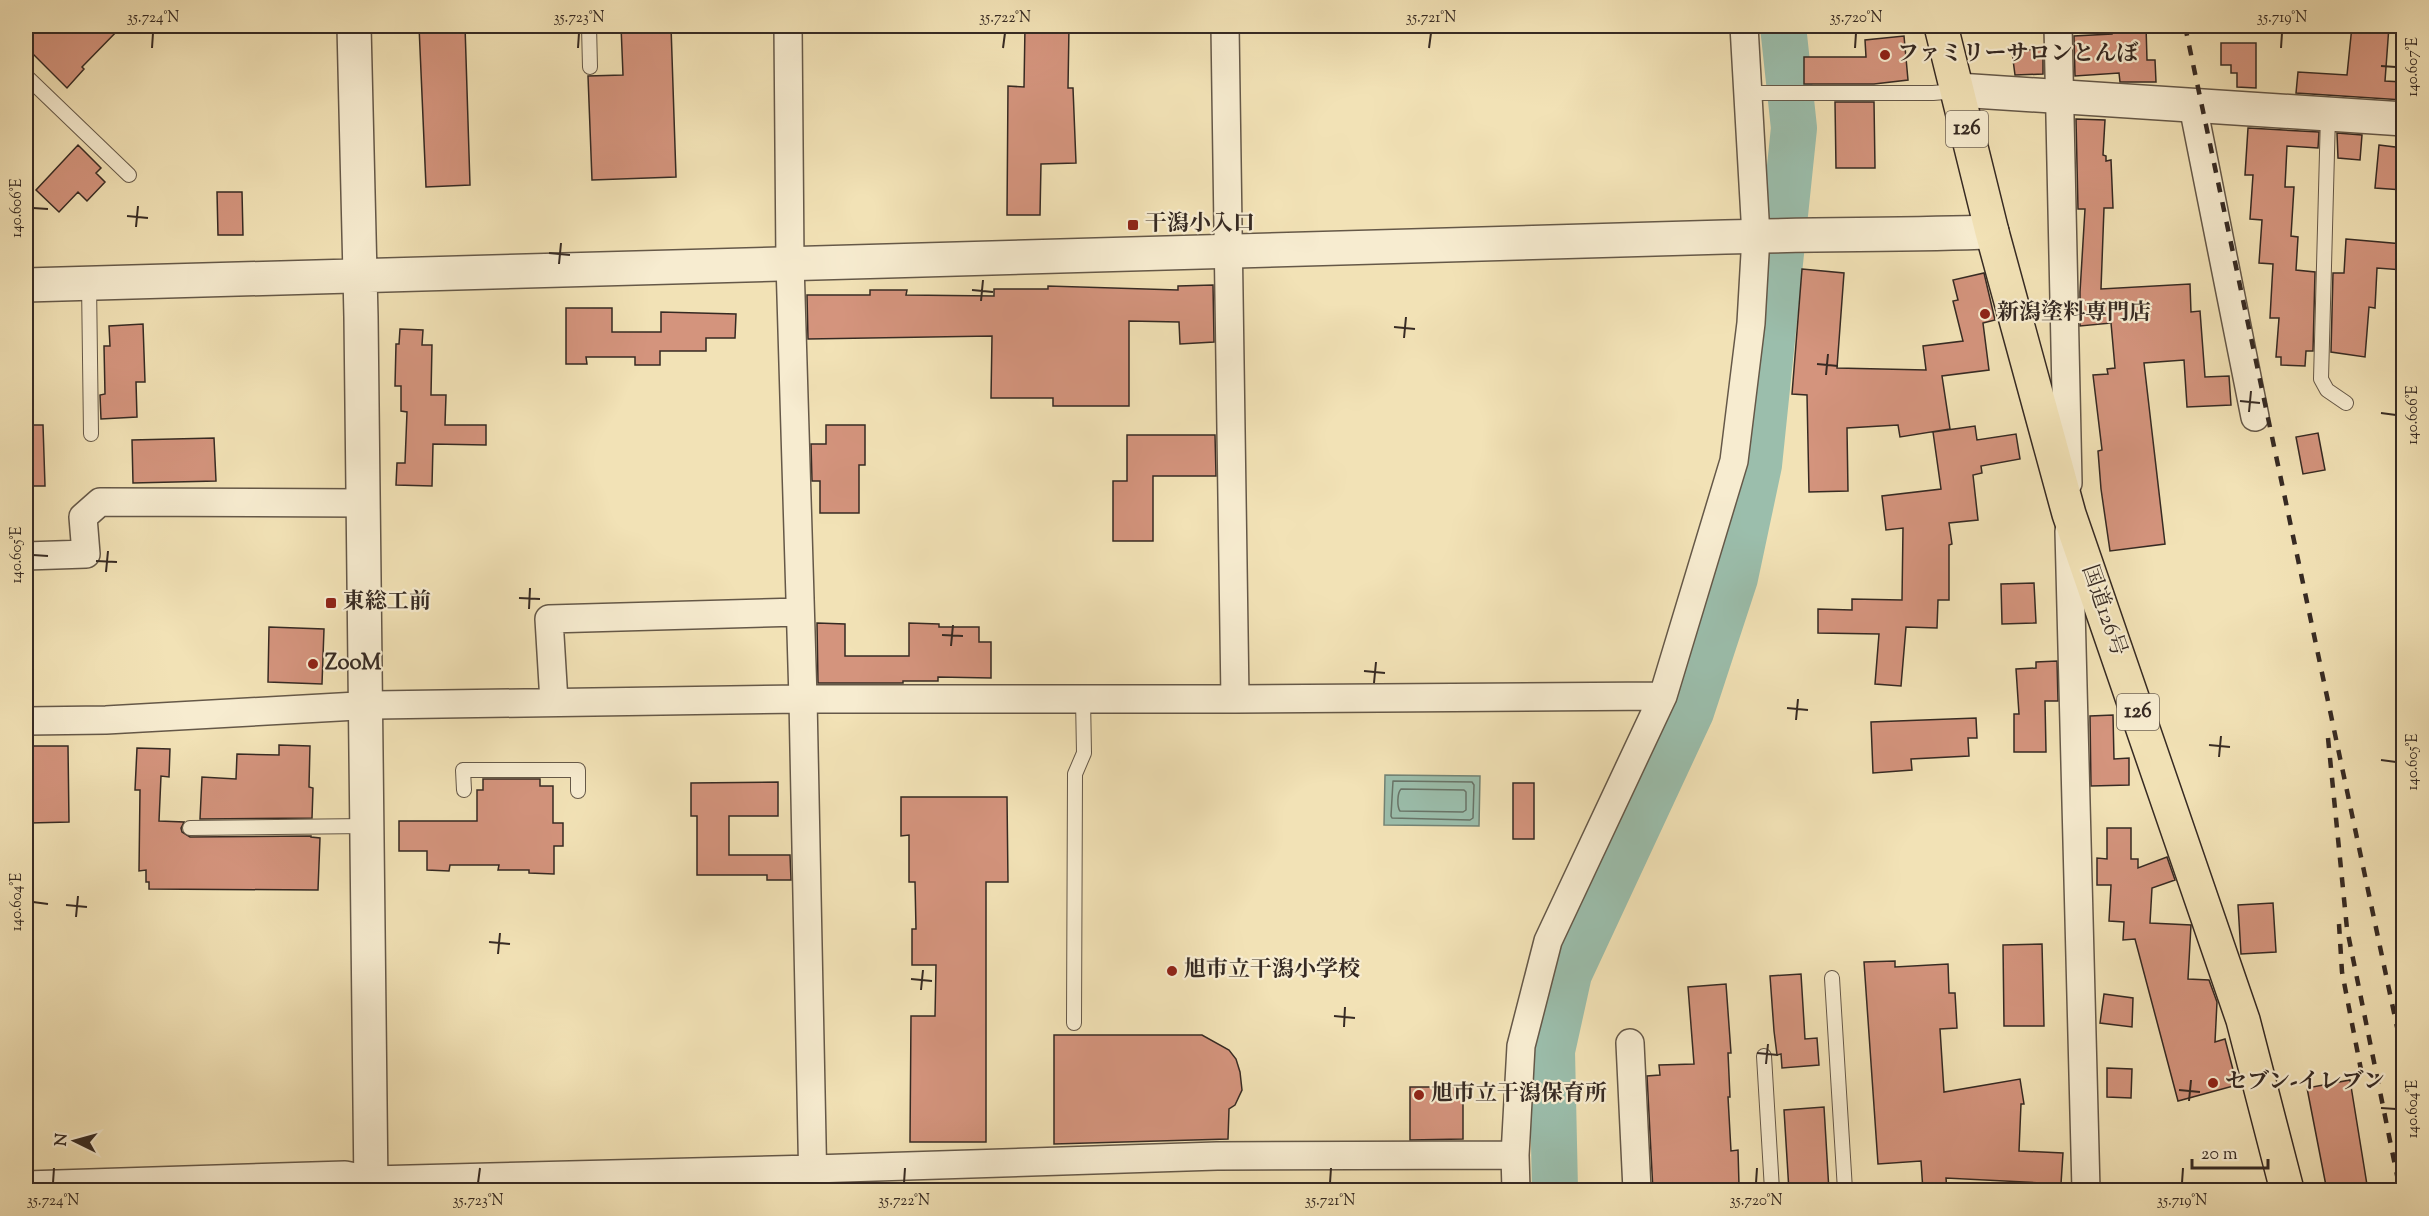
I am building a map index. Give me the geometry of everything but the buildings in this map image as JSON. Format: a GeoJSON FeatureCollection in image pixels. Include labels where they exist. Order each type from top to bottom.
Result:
{"type":"FeatureCollection","features":[{"type":"Feature","properties":{"kind":"highway","name":"国道126号"},"geometry":{"type":"LineString","coordinates":[[1941,26],[1992,232],[2069,514],[2243,1020],[2287,1191]]}},
{"type":"Feature","properties":{"kind":"street"},"geometry":{"type":"LineString","coordinates":[[354,26],[360,276],[371,1186]]}},
{"type":"Feature","properties":{"kind":"street"},"geometry":{"type":"LineString","coordinates":[[788,26],[790,262],[803,699],[813,1180]]}},
{"type":"Feature","properties":{"kind":"street"},"geometry":{"type":"LineString","coordinates":[[1225,26],[1235,699]]}},
{"type":"Feature","properties":{"kind":"street"},"geometry":{"type":"LineString","coordinates":[[1516,1191],[1515,1155],[1521,1046],[1548,941],[1663,696],[1734,462],[1751,323],[1756,236],[1744,26]]}},
{"type":"Feature","properties":{"kind":"street"},"geometry":{"type":"LineString","coordinates":[[2058,26],[2070,624],[2085,1190]]}},
{"type":"Feature","properties":{"kind":"street"},"geometry":{"type":"LineString","coordinates":[[1958,90],[2403,119]]}},
{"type":"Feature","properties":{"kind":"street"},"geometry":{"type":"LineString","coordinates":[[2193,106],[2255,417]]}},
{"type":"Feature","properties":{"kind":"street"},"geometry":{"type":"LineString","coordinates":[[26,285],[790,262],[1228,253],[1756,236],[1992,232]]}},
{"type":"Feature","properties":{"kind":"street"},"geometry":{"type":"LineString","coordinates":[[26,556],[86,554],[83,517],[100,502],[363,503]]}},
{"type":"Feature","properties":{"kind":"street"},"geometry":{"type":"LineString","coordinates":[[554,702],[549,619],[800,612]]}},
{"type":"Feature","properties":{"kind":"street"},"geometry":{"type":"LineString","coordinates":[[26,721],[106,720],[366,705],[554,702],[1663,696]]}},
{"type":"Feature","properties":{"kind":"street"},"geometry":{"type":"LineString","coordinates":[[1630,1043],[1637,1191]]}},
{"type":"Feature","properties":{"kind":"street"},"geometry":{"type":"LineString","coordinates":[[26,1185],[155,1186],[345,1175],[371,1186],[813,1180],[1217,1156],[1515,1155]]}},
{"type":"Feature","properties":{"kind":"lane"},"geometry":{"type":"LineString","coordinates":[[589,26],[590,67]]}},
{"type":"Feature","properties":{"kind":"lane"},"geometry":{"type":"LineString","coordinates":[[26,76],[129,175]]}},
{"type":"Feature","properties":{"kind":"lane"},"geometry":{"type":"LineString","coordinates":[[1749,93],[1933,93],[1958,90]]}},
{"type":"Feature","properties":{"kind":"lane"},"geometry":{"type":"LineString","coordinates":[[2328,115],[2321,379],[2327,390],[2346,402]]}},
{"type":"Feature","properties":{"kind":"lane"},"geometry":{"type":"LineString","coordinates":[[89,283],[91,434]]}},
{"type":"Feature","properties":{"kind":"lane"},"geometry":{"type":"LineString","coordinates":[[1074,1023],[1075,774],[1084,753],[1083,699]]}},
{"type":"Feature","properties":{"kind":"lane"},"geometry":{"type":"LineString","coordinates":[[464,790],[463,770],[578,770],[578,791]]}},
{"type":"Feature","properties":{"kind":"lane"},"geometry":{"type":"LineString","coordinates":[[190,828],[367,826]]}},
{"type":"Feature","properties":{"kind":"lane"},"geometry":{"type":"LineString","coordinates":[[1832,978],[1845,1191]]}},
{"type":"Feature","properties":{"kind":"lane"},"geometry":{"type":"LineString","coordinates":[[1764,1056],[1772,1191]]}},
{"type":"Feature","properties":{"kind":"water"},"geometry":{"type":"Polygon","coordinates":[[[1385,775],[1480,776],[1479,826],[1384,825],[1385,775]]]}},
{"type":"Feature","properties":{"kind":"waterway"},"geometry":{"type":"LineString","coordinates":[[1555,1190],[1552,1051],[1569,974],[1691,712],[1735,578],[1759,465],[1794,128],[1783,26]]}},
{"type":"Feature","properties":{"kind":"railway"},"geometry":{"type":"LineString","coordinates":[[2185,26],[2404,1060]]}},
{"type":"Feature","properties":{"kind":"railway"},"geometry":{"type":"LineString","coordinates":[[2328,738],[2347,929],[2400,1190]]}},
{"type":"Feature","properties":{"kind":"railway"},"geometry":{"type":"LineString","coordinates":[[2339,924],[2342,972],[2362,1075]]}},
{"type":"Feature","properties":{"kind":"place","name":"ファミリーサロンとんぼ"},"geometry":{"type":"Point","coordinates":[1885,55]}},
{"type":"Feature","properties":{"kind":"place","name":"干潟小入口"},"geometry":{"type":"Point","coordinates":[1133,225]}},
{"type":"Feature","properties":{"kind":"place","name":"新潟塗料専門店"},"geometry":{"type":"Point","coordinates":[1985,314]}},
{"type":"Feature","properties":{"kind":"place","name":"東総工前"},"geometry":{"type":"Point","coordinates":[331,603]}},
{"type":"Feature","properties":{"kind":"place","name":"ZooM"},"geometry":{"type":"Point","coordinates":[313,664]}},
{"type":"Feature","properties":{"kind":"place","name":"旭市立干潟小学校"},"geometry":{"type":"Point","coordinates":[1172,971]}},
{"type":"Feature","properties":{"kind":"place","name":"セブン-イレブン"},"geometry":{"type":"Point","coordinates":[2213,1083]}},
{"type":"Feature","properties":{"kind":"place","name":"旭市立干潟保育所"},"geometry":{"type":"Point","coordinates":[1419,1095]}}]}
